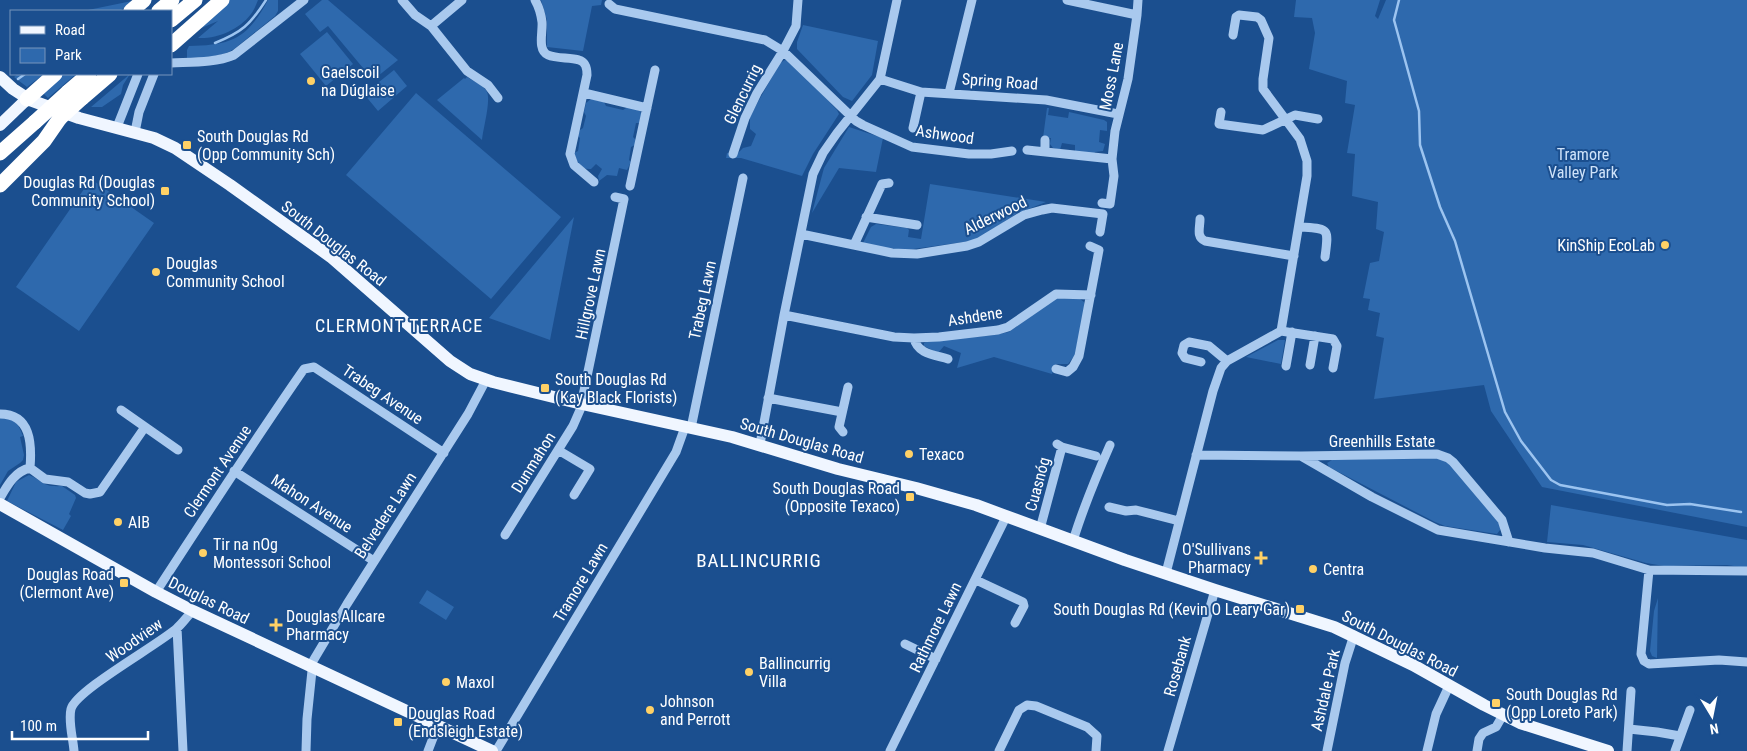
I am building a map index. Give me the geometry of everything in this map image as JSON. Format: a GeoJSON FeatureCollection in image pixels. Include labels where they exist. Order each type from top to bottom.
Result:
{"type":"FeatureCollection","features":[{"type":"Feature","properties":{"kind":"highway"},"geometry":{"type":"LineString","coordinates":[[132,10],[144,0]]}},
{"type":"Feature","properties":{"kind":"highway"},"geometry":{"type":"LineString","coordinates":[[160,10],[172,0]]}},
{"type":"Feature","properties":{"kind":"highway"},"geometry":{"type":"LineString","coordinates":[[172,19],[195,0]]}},
{"type":"Feature","properties":{"kind":"highway"},"geometry":{"type":"LineString","coordinates":[[172,44],[222,0]]}},
{"type":"Feature","properties":{"kind":"highway"},"geometry":{"type":"LineString","coordinates":[[27,99],[54,75]]}},
{"type":"Feature","properties":{"kind":"highway"},"geometry":{"type":"LineString","coordinates":[[0,153],[87,75]]}},
{"type":"Feature","properties":{"kind":"highway"},"geometry":{"type":"LineString","coordinates":[[0,172],[109,75]]}},
{"type":"Feature","properties":{"kind":"highway"},"geometry":{"type":"LineString","coordinates":[[0,185],[44,141],[55,124]]}},
{"type":"Feature","properties":{"kind":"main road","name":"South Douglas Road"},"geometry":{"type":"LineString","coordinates":[[0,77],[27,99],[79,118],[135,132],[169,144],[244,194],[331,257],[455,364],[467,372],[486,380],[582,404],[760,444],[838,469],[955,498],[1215,590],[1334,627],[1413,665],[1503,714],[1537,729],[1608,751]]}},
{"type":"Feature","properties":{"kind":"main road"},"geometry":{"type":"LineString","coordinates":[[0,125],[27,99]]}},
{"type":"Feature","properties":{"kind":"main road","name":"Douglas Road"},"geometry":{"type":"LineString","coordinates":[[0,504],[192,611],[494,751]]}},
{"type":"Feature","properties":{"kind":"street"},"geometry":{"type":"LineString","coordinates":[[172,63],[223,59],[234,55],[304,0]]}},
{"type":"Feature","properties":{"kind":"street"},"geometry":{"type":"LineString","coordinates":[[402,0],[415,15],[432,26],[466,70],[488,85],[498,98]]}},
{"type":"Feature","properties":{"kind":"street"},"geometry":{"type":"LineString","coordinates":[[432,26],[462,0]]}},
{"type":"Feature","properties":{"kind":"street"},"geometry":{"type":"LineString","coordinates":[[535,0],[542,21],[541,45],[543,50],[549,55],[583,61],[587,70],[584,93],[570,154],[574,165],[594,182]]}},
{"type":"Feature","properties":{"kind":"street"},"geometry":{"type":"LineString","coordinates":[[622,10],[623,0]]}},
{"type":"Feature","properties":{"kind":"street","name":"Glencurrig"},"geometry":{"type":"LineString","coordinates":[[733,154],[745,118],[757,93],[796,26],[798,0]]}},
{"type":"Feature","properties":{"kind":"street"},"geometry":{"type":"LineString","coordinates":[[760,444],[811,182],[824,150],[880,79],[897,0]]}},
{"type":"Feature","properties":{"kind":"street"},"geometry":{"type":"LineString","coordinates":[[950,93],[972,0]]}},
{"type":"Feature","properties":{"kind":"street"},"geometry":{"type":"LineString","coordinates":[[1070,0],[1137,16]]}},
{"type":"Feature","properties":{"kind":"street","name":"Moss Lane"},"geometry":{"type":"LineString","coordinates":[[1102,203],[1110,204],[1114,176],[1112,159],[1115,131],[1128,79],[1138,0]]}},
{"type":"Feature","properties":{"kind":"street","name":"Glencurrig"},"geometry":{"type":"LineString","coordinates":[[609,4],[615,9],[765,40],[783,51],[850,115]]}},
{"type":"Feature","properties":{"kind":"street"},"geometry":{"type":"LineString","coordinates":[[1233,35],[1236,18],[1239,15],[1254,16],[1261,20],[1269,38],[1263,79],[1264,89],[1267,96],[1300,139],[1307,161],[1307,176],[1300,226],[1280,331]]}},
{"type":"Feature","properties":{"kind":"street"},"geometry":{"type":"LineString","coordinates":[[630,186],[655,70]]}},
{"type":"Feature","properties":{"kind":"street"},"geometry":{"type":"LineString","coordinates":[[116,127],[138,75]]}},
{"type":"Feature","properties":{"kind":"street"},"geometry":{"type":"LineString","coordinates":[[135,132],[139,112],[154,75]]}},
{"type":"Feature","properties":{"kind":"street","name":"Spring Road"},"geometry":{"type":"LineString","coordinates":[[880,79],[921,92],[1046,100],[1118,114]]}},
{"type":"Feature","properties":{"kind":"street"},"geometry":{"type":"LineString","coordinates":[[913,128],[921,92]]}},
{"type":"Feature","properties":{"kind":"street"},"geometry":{"type":"LineString","coordinates":[[584,93],[647,108]]}},
{"type":"Feature","properties":{"kind":"street"},"geometry":{"type":"LineString","coordinates":[[1221,112],[1219,124],[1250,129],[1267,129],[1294,115],[1318,119]]}},
{"type":"Feature","properties":{"kind":"street","name":"Ashwood"},"geometry":{"type":"LineString","coordinates":[[850,115],[863,125],[912,146],[969,154],[991,154],[1012,151]]}},
{"type":"Feature","properties":{"kind":"street"},"geometry":{"type":"LineString","coordinates":[[1045,140],[1045,152]]}},
{"type":"Feature","properties":{"kind":"street"},"geometry":{"type":"LineString","coordinates":[[1027,150],[1112,159]]}},
{"type":"Feature","properties":{"kind":"street","name":"Trabeg Lawn"},"geometry":{"type":"LineString","coordinates":[[688,428],[743,178]]}},
{"type":"Feature","properties":{"kind":"street"},"geometry":{"type":"LineString","coordinates":[[854,245],[882,184],[889,183]]}},
{"type":"Feature","properties":{"kind":"street","name":"Hillgrove Lawn"},"geometry":{"type":"LineString","coordinates":[[582,404],[624,199],[615,197]]}},
{"type":"Feature","properties":{"kind":"street","name":"Alderwood"},"geometry":{"type":"LineString","coordinates":[[801,234],[892,253],[917,254],[967,246],[979,242],[1024,215],[1052,208],[1103,214],[1100,232]]}},
{"type":"Feature","properties":{"kind":"street"},"geometry":{"type":"LineString","coordinates":[[866,217],[918,225]]}},
{"type":"Feature","properties":{"kind":"street"},"geometry":{"type":"LineString","coordinates":[[1200,219],[1199,236],[1205,241],[1294,256]]}},
{"type":"Feature","properties":{"kind":"street"},"geometry":{"type":"LineString","coordinates":[[1300,226],[1322,228],[1325,230],[1328,236],[1325,257]]}},
{"type":"Feature","properties":{"kind":"street"},"geometry":{"type":"LineString","coordinates":[[1056,369],[1067,372],[1077,362],[1099,250],[1090,246]]}},
{"type":"Feature","properties":{"kind":"street","name":"Ashdene"},"geometry":{"type":"LineString","coordinates":[[784,315],[893,336],[914,338],[1002,329],[1014,324],[1053,295],[1091,295]]}},
{"type":"Feature","properties":{"kind":"street"},"geometry":{"type":"LineString","coordinates":[[1166,573],[1209,406],[1222,368],[1227,361],[1280,331],[1333,339],[1337,343],[1333,368]]}},
{"type":"Feature","properties":{"kind":"street"},"geometry":{"type":"LineString","coordinates":[[1286,366],[1292,332]]}},
{"type":"Feature","properties":{"kind":"street"},"geometry":{"type":"LineString","coordinates":[[1310,365],[1315,336]]}},
{"type":"Feature","properties":{"kind":"street"},"geometry":{"type":"LineString","coordinates":[[914,338],[917,347],[921,350],[948,359]]}},
{"type":"Feature","properties":{"kind":"street"},"geometry":{"type":"LineString","coordinates":[[1201,362],[1187,360],[1183,356],[1186,343],[1209,346],[1227,361]]}},
{"type":"Feature","properties":{"kind":"street","name":"Trabeg Avenue"},"geometry":{"type":"LineString","coordinates":[[304,368],[314,367],[444,453]]}},
{"type":"Feature","properties":{"kind":"street","name":"Clermont Avenue"},"geometry":{"type":"LineString","coordinates":[[156,592],[234,471],[304,368]]}},
{"type":"Feature","properties":{"kind":"street","name":"Belvedere Lawn"},"geometry":{"type":"LineString","coordinates":[[306,751],[306,727],[313,661],[374,561],[444,453],[486,380]]}},
{"type":"Feature","properties":{"kind":"street"},"geometry":{"type":"LineString","coordinates":[[842,432],[839,427],[848,387]]}},
{"type":"Feature","properties":{"kind":"street"},"geometry":{"type":"LineString","coordinates":[[768,398],[842,412]]}},
{"type":"Feature","properties":{"kind":"street","name":"Dunmahon"},"geometry":{"type":"LineString","coordinates":[[505,535],[573,426],[582,404]]}},
{"type":"Feature","properties":{"kind":"street"},"geometry":{"type":"LineString","coordinates":[[121,410],[178,450]]}},
{"type":"Feature","properties":{"kind":"street"},"geometry":{"type":"LineString","coordinates":[[0,414],[13,415],[24,424],[30,450],[30,468]]}},
{"type":"Feature","properties":{"kind":"street"},"geometry":{"type":"LineString","coordinates":[[30,468],[45,479],[68,482],[85,493],[94,494],[100,492],[145,427]]}},
{"type":"Feature","properties":{"kind":"street","name":"Tramore Lawn"},"geometry":{"type":"LineString","coordinates":[[494,751],[676,452],[688,428]]}},
{"type":"Feature","properties":{"kind":"street","name":"Cuasnóg"},"geometry":{"type":"LineString","coordinates":[[1040,529],[1059,445],[1096,456]]}},
{"type":"Feature","properties":{"kind":"street"},"geometry":{"type":"LineString","coordinates":[[1073,541],[1086,499],[1110,446]]}},
{"type":"Feature","properties":{"kind":"street"},"geometry":{"type":"LineString","coordinates":[[558,450],[590,469],[574,495]]}},
{"type":"Feature","properties":{"kind":"street","name":"Greenhills Estate"},"geometry":{"type":"LineString","coordinates":[[1196,455],[1438,454],[1453,462],[1502,520],[1509,542]]}},
{"type":"Feature","properties":{"kind":"street","name":"Greenhills Estate"},"geometry":{"type":"LineString","coordinates":[[1301,456],[1372,497],[1438,530],[1545,548],[1593,553],[1649,570],[1747,571]]}},
{"type":"Feature","properties":{"kind":"street"},"geometry":{"type":"LineString","coordinates":[[0,498],[9,483],[26,469],[30,468]]}},
{"type":"Feature","properties":{"kind":"street","name":"Mahon Avenue"},"geometry":{"type":"LineString","coordinates":[[234,471],[374,561]]}},
{"type":"Feature","properties":{"kind":"street"},"geometry":{"type":"LineString","coordinates":[[1109,507],[1126,511],[1136,510],[1179,521]]}},
{"type":"Feature","properties":{"kind":"street"},"geometry":{"type":"LineString","coordinates":[[520,511],[530,516]]}},
{"type":"Feature","properties":{"kind":"street","name":"Rathmore Lawn"},"geometry":{"type":"LineString","coordinates":[[890,751],[1006,517]]}},
{"type":"Feature","properties":{"kind":"street"},"geometry":{"type":"LineString","coordinates":[[1649,570],[1641,654],[1644,661],[1649,664],[1719,660],[1747,662]]}},
{"type":"Feature","properties":{"kind":"street"},"geometry":{"type":"LineString","coordinates":[[976,580],[1023,602],[1024,606],[1015,623]]}},
{"type":"Feature","properties":{"kind":"street","name":"Rosebank"},"geometry":{"type":"LineString","coordinates":[[1168,751],[1215,590]]}},
{"type":"Feature","properties":{"kind":"street"},"geometry":{"type":"LineString","coordinates":[[177,628],[192,611]]}},
{"type":"Feature","properties":{"kind":"street","name":"Woodview"},"geometry":{"type":"LineString","coordinates":[[74,751],[71,716],[75,701],[177,628]]}},
{"type":"Feature","properties":{"kind":"street","name":"Woodview"},"geometry":{"type":"LineString","coordinates":[[177,628],[183,751]]}},
{"type":"Feature","properties":{"kind":"street","name":"Ashdale Park"},"geometry":{"type":"LineString","coordinates":[[1327,751],[1345,663],[1354,635]]}},
{"type":"Feature","properties":{"kind":"street"},"geometry":{"type":"LineString","coordinates":[[905,644],[936,659]]}},
{"type":"Feature","properties":{"kind":"street"},"geometry":{"type":"LineString","coordinates":[[1427,751],[1436,714],[1449,686]]}},
{"type":"Feature","properties":{"kind":"street"},"geometry":{"type":"LineString","coordinates":[[1627,751],[1631,692]]}},
{"type":"Feature","properties":{"kind":"street"},"geometry":{"type":"LineString","coordinates":[[999,751],[1019,710],[1027,705],[1036,706],[1087,727],[1096,736],[1096,751]]}},
{"type":"Feature","properties":{"kind":"street"},"geometry":{"type":"LineString","coordinates":[[1675,751],[1690,710]]}},
{"type":"Feature","properties":{"kind":"street"},"geometry":{"type":"LineString","coordinates":[[1477,751],[1479,739],[1483,733],[1496,727],[1503,714]]}},
{"type":"Feature","properties":{"kind":"street"},"geometry":{"type":"LineString","coordinates":[[428,751],[438,725]]}},
{"type":"Feature","properties":{"kind":"street"},"geometry":{"type":"LineString","coordinates":[[1629,729],[1680,736]]}},
{"type":"Feature","properties":{"kind":"green space"},"geometry":{"type":"Polygon","coordinates":[[[230,0],[258,0],[251,14],[234,29],[213,37],[198,38],[218,21],[199,29],[230,0]]]}},
{"type":"Feature","properties":{"kind":"green space"},"geometry":{"type":"Polygon","coordinates":[[[268,0],[278,0],[278,11],[275,16],[234,49],[217,56],[187,58],[189,46],[217,44],[237,37],[253,24],[268,0]]]}},
{"type":"Feature","properties":{"kind":"green space"},"geometry":{"type":"Polygon","coordinates":[[[322,0],[328,0],[398,60],[373,80],[328,26],[320,32],[305,14],[322,0]]]}},
{"type":"Feature","properties":{"kind":"green space"},"geometry":{"type":"Polygon","coordinates":[[[541,0],[602,0],[601,5],[592,6],[583,51],[547,47],[547,20],[541,0]]]}},
{"type":"Feature","properties":{"kind":"green space","name":"Tramore Valley Park"},"geometry":{"type":"Polygon","coordinates":[[[1296,0],[1380,0],[1375,16],[1378,19],[1386,0],[1747,0],[1747,527],[1542,487],[1491,411],[1484,385],[1374,399],[1384,338],[1376,336],[1380,313],[1368,310],[1370,299],[1363,298],[1370,263],[1379,261],[1384,232],[1376,229],[1378,202],[1352,196],[1355,154],[1347,153],[1355,105],[1345,103],[1347,81],[1309,69],[1315,33],[1312,18],[1294,17],[1296,0]]]}},
{"type":"Feature","properties":{"kind":"green space"},"geometry":{"type":"Polygon","coordinates":[[[132,1],[121,10],[88,10],[132,1]]]}},
{"type":"Feature","properties":{"kind":"green space"},"geometry":{"type":"Polygon","coordinates":[[[803,25],[878,41],[872,75],[852,101],[843,97],[797,49],[797,42],[803,25]]]}},
{"type":"Feature","properties":{"kind":"green space"},"geometry":{"type":"Polygon","coordinates":[[[327,32],[353,64],[326,86],[300,54],[327,32]]]}},
{"type":"Feature","properties":{"kind":"green space"},"geometry":{"type":"Polygon","coordinates":[[[785,60],[792,62],[839,114],[813,154],[802,176],[741,158],[726,158],[727,153],[736,155],[743,148],[751,146],[756,134],[750,129],[750,116],[780,63],[785,60]]]}},
{"type":"Feature","properties":{"kind":"green space"},"geometry":{"type":"Polygon","coordinates":[[[394,70],[407,86],[378,111],[364,94],[394,70]]]}},
{"type":"Feature","properties":{"kind":"green space"},"geometry":{"type":"Polygon","coordinates":[[[17,75],[43,75],[27,87],[14,77],[17,75]]]}},
{"type":"Feature","properties":{"kind":"green space"},"geometry":{"type":"Polygon","coordinates":[[[61,75],[75,75],[48,98],[43,93],[61,75]]]}},
{"type":"Feature","properties":{"kind":"green space"},"geometry":{"type":"Polygon","coordinates":[[[129,75],[123,85],[121,94],[102,107],[91,107],[129,75]]]}},
{"type":"Feature","properties":{"kind":"green space"},"geometry":{"type":"Polygon","coordinates":[[[467,77],[481,85],[486,90],[488,96],[482,140],[437,100],[467,77]]]}},
{"type":"Feature","properties":{"kind":"green space"},"geometry":{"type":"Polygon","coordinates":[[[416,93],[561,217],[491,299],[346,175],[416,93]]]}},
{"type":"Feature","properties":{"kind":"green space"},"geometry":{"type":"Polygon","coordinates":[[[591,99],[604,102],[606,106],[623,110],[628,107],[640,111],[642,116],[640,123],[636,123],[633,137],[636,140],[635,145],[631,147],[629,160],[631,162],[627,170],[619,168],[617,176],[607,175],[599,181],[598,176],[602,169],[596,164],[591,169],[584,168],[578,162],[574,153],[578,151],[580,138],[578,136],[583,128],[586,116],[584,112],[586,103],[591,99]]]}},
{"type":"Feature","properties":{"kind":"green space"},"geometry":{"type":"Polygon","coordinates":[[[1047,108],[1049,108],[1048,115],[1068,118],[1069,112],[1107,122],[1107,131],[1100,130],[1099,142],[1105,144],[1103,151],[1095,152],[1094,154],[1075,151],[1075,145],[1062,143],[1060,150],[1053,148],[1050,144],[1051,138],[1043,138],[1047,108]]]}},
{"type":"Feature","properties":{"kind":"green space"},"geometry":{"type":"Polygon","coordinates":[[[849,127],[883,138],[876,172],[839,168],[812,213],[824,168],[849,127]]]}},
{"type":"Feature","properties":{"kind":"green space"},"geometry":{"type":"Polygon","coordinates":[[[91,179],[154,223],[79,331],[16,287],[91,179]]]}},
{"type":"Feature","properties":{"kind":"green space"},"geometry":{"type":"Polygon","coordinates":[[[930,184],[1046,202],[1016,214],[984,235],[971,241],[906,250],[863,243],[871,227],[876,224],[907,228],[909,230],[908,237],[921,239],[930,184]]]}},
{"type":"Feature","properties":{"kind":"green space"},"geometry":{"type":"Polygon","coordinates":[[[574,217],[550,340],[489,318],[574,217]]]}},
{"type":"Feature","properties":{"kind":"green space"},"geometry":{"type":"Polygon","coordinates":[[[1056,298],[1080,299],[1084,302],[1085,306],[1075,355],[1068,364],[1056,364],[1052,374],[994,357],[957,368],[961,353],[944,346],[938,353],[924,346],[924,343],[928,341],[1009,332],[1056,298]]]}},
{"type":"Feature","properties":{"kind":"green space"},"geometry":{"type":"Polygon","coordinates":[[[1278,340],[1285,340],[1281,364],[1246,357],[1278,340]]]}},
{"type":"Feature","properties":{"kind":"green space"},"geometry":{"type":"Polygon","coordinates":[[[0,418],[13,420],[19,428],[23,436],[20,437],[24,455],[20,463],[8,471],[0,485],[0,418]]]}},
{"type":"Feature","properties":{"kind":"green space"},"geometry":{"type":"Polygon","coordinates":[[[1437,458],[1449,463],[1500,524],[1500,530],[1497,534],[1445,526],[1435,522],[1329,467],[1327,463],[1332,460],[1437,458]]]}},
{"type":"Feature","properties":{"kind":"green space"},"geometry":{"type":"Polygon","coordinates":[[[29,475],[47,485],[62,486],[75,495],[76,498],[69,514],[71,516],[63,530],[7,501],[16,482],[29,475]]]}},
{"type":"Feature","properties":{"kind":"green space"},"geometry":{"type":"Polygon","coordinates":[[[1551,505],[1747,540],[1747,568],[1727,565],[1664,566],[1646,563],[1583,545],[1547,542],[1551,505]]]}},
{"type":"Feature","properties":{"kind":"green space"},"geometry":{"type":"Polygon","coordinates":[[[427,590],[454,607],[446,620],[419,603],[427,590]]]}},
{"type":"Feature","properties":{"kind":"green space"},"geometry":{"type":"Polygon","coordinates":[[[1658,598],[1657,658],[1652,656],[1650,651],[1654,611],[1658,598]]]}},
{"type":"Feature","properties":{"kind":"waterway"},"geometry":{"type":"LineString","coordinates":[[215,43],[245,27],[266,0]]}},
{"type":"Feature","properties":{"kind":"waterway"},"geometry":{"type":"LineString","coordinates":[[1399,0],[1394,20],[1419,111],[1420,145],[1440,207],[1455,241],[1505,412],[1521,441],[1551,480],[1560,485],[1667,505],[1690,504],[1741,512]]}},
{"type":"Feature","properties":{"kind":"waterway"},"geometry":{"type":"LineString","coordinates":[[18,79],[24,75]]}},
{"type":"Feature","properties":{"kind":"place","name":"Gaelscoil na Dúglaise"},"geometry":{"type":"Point","coordinates":[311,81]}},
{"type":"Feature","properties":{"kind":"place","name":"South Douglas Rd (Opp Community Sch)"},"geometry":{"type":"Point","coordinates":[187,145]}},
{"type":"Feature","properties":{"kind":"place","name":"Douglas Rd (Douglas Community School)"},"geometry":{"type":"Point","coordinates":[165,191]}},
{"type":"Feature","properties":{"kind":"place","name":"KinShip EcoLab"},"geometry":{"type":"Point","coordinates":[1665,245]}},
{"type":"Feature","properties":{"kind":"place","name":"Douglas Community School"},"geometry":{"type":"Point","coordinates":[156,272]}},
{"type":"Feature","properties":{"kind":"place","name":"South Douglas Rd (Kay Black Florists)"},"geometry":{"type":"Point","coordinates":[545,388]}},
{"type":"Feature","properties":{"kind":"place","name":"Texaco"},"geometry":{"type":"Point","coordinates":[909,454]}},
{"type":"Feature","properties":{"kind":"place","name":"South Douglas Road (Opposite Texaco)"},"geometry":{"type":"Point","coordinates":[910,497]}},
{"type":"Feature","properties":{"kind":"place","name":"AIB"},"geometry":{"type":"Point","coordinates":[118,522]}},
{"type":"Feature","properties":{"kind":"place","name":"Tir na nOg Montessori School"},"geometry":{"type":"Point","coordinates":[203,553]}},
{"type":"Feature","properties":{"kind":"place","name":"O'Sullivans Pharmacy"},"geometry":{"type":"Point","coordinates":[1261,558]}},
{"type":"Feature","properties":{"kind":"place","name":"Centra"},"geometry":{"type":"Point","coordinates":[1313,569]}},
{"type":"Feature","properties":{"kind":"place","name":"Douglas Road (Clermont Ave)"},"geometry":{"type":"Point","coordinates":[124,583]}},
{"type":"Feature","properties":{"kind":"place","name":"South Douglas Rd (Kevin O Leary Gar)"},"geometry":{"type":"Point","coordinates":[1300,609]}},
{"type":"Feature","properties":{"kind":"place","name":"Douglas Allcare Pharmacy"},"geometry":{"type":"Point","coordinates":[276,625]}},
{"type":"Feature","properties":{"kind":"place","name":"Ballincurrig Villa"},"geometry":{"type":"Point","coordinates":[749,672]}},
{"type":"Feature","properties":{"kind":"place","name":"Maxol"},"geometry":{"type":"Point","coordinates":[446,682]}},
{"type":"Feature","properties":{"kind":"place","name":"South Douglas Rd (Opp Loreto Park)"},"geometry":{"type":"Point","coordinates":[1496,703]}},
{"type":"Feature","properties":{"kind":"place","name":"Johnson and Perrott"},"geometry":{"type":"Point","coordinates":[650,710]}},
{"type":"Feature","properties":{"kind":"place","name":"Douglas Road (Endsleigh Estate)"},"geometry":{"type":"Point","coordinates":[398,722]}},
{"type":"Feature","properties":{"kind":"district","name":"CLERMONT TERRACE"},"geometry":{"type":"Point","coordinates":[399,326]}},
{"type":"Feature","properties":{"kind":"district","name":"BALLINCURRIG"},"geometry":{"type":"Point","coordinates":[759,560]}}]}
